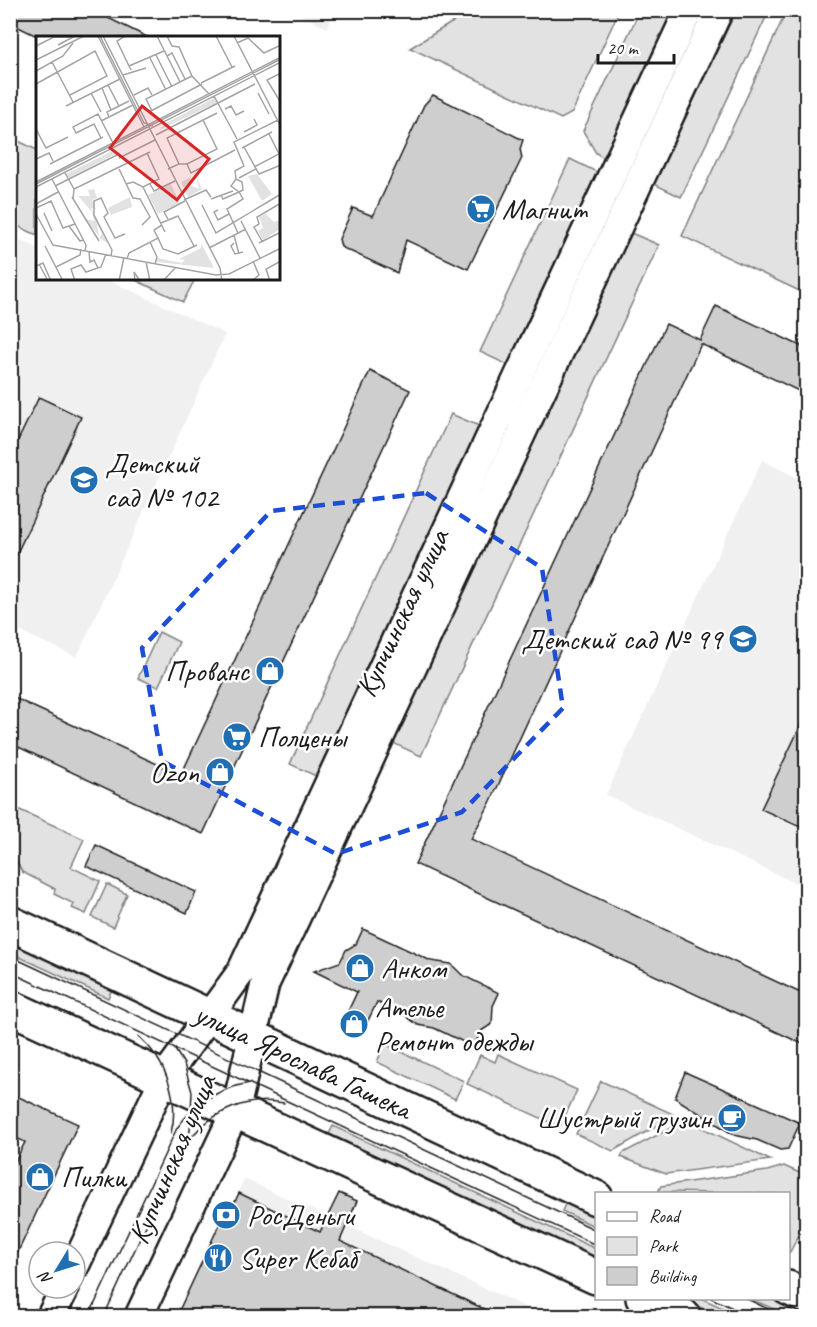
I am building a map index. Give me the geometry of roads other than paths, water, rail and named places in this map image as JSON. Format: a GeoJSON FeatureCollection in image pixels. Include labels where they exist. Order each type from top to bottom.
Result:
{"type":"FeatureCollection","features":[{"type":"Feature","properties":{"kind":"street","name":"Купчинская улица"},"geometry":{"type":"LineString","coordinates":[[87,1241],[164,1078],[245,963],[689,10]]}},
{"type":"Feature","properties":{"kind":"street","name":"Купчинская улица"},"geometry":{"type":"LineString","coordinates":[[139,1317],[235,1112],[265,984],[719,10]]}},
{"type":"Feature","properties":{"kind":"street","name":"улица Ярослава Гашека"},"geometry":{"type":"LineString","coordinates":[[10,923],[595,1197]]}},
{"type":"Feature","properties":{"kind":"street"},"geometry":{"type":"LineString","coordinates":[[10,1007],[595,1276]]}},
{"type":"Feature","properties":{"kind":"street"},"geometry":{"type":"LineString","coordinates":[[790,1288],[807,1296]]}},
{"type":"Feature","properties":{"kind":"street"},"geometry":{"type":"LineString","coordinates":[[51,1317],[59,1300]]}},
{"type":"Feature","properties":{"kind":"street"},"geometry":{"type":"LineString","coordinates":[[645,1300],[683,1317]]}},
{"type":"Feature","properties":{"kind":"tram line"},"geometry":{"type":"LineString","coordinates":[[10,956],[595,1230]]}},
{"type":"Feature","properties":{"kind":"tram line"},"geometry":{"type":"LineString","coordinates":[[10,972],[595,1245]]}},
{"type":"Feature","properties":{"kind":"tram line"},"geometry":{"type":"LineString","coordinates":[[138,1036],[156,1056],[168,1080],[173,1106],[171,1133]]}},
{"type":"Feature","properties":{"kind":"tram line"},"geometry":{"type":"LineString","coordinates":[[104,1316],[190,1131],[192,1092],[184,1064],[174,1048]]}},
{"type":"Feature","properties":{"kind":"tram line"},"geometry":{"type":"LineString","coordinates":[[89,1316],[177,1128],[192,1111],[209,1098],[228,1089],[250,1083]]}},
{"type":"Feature","properties":{"kind":"tram line"},"geometry":{"type":"LineString","coordinates":[[189,1140],[208,1121],[232,1108],[257,1102],[284,1103]]}},
{"type":"Feature","properties":{"kind":"tram line"},"geometry":{"type":"LineString","coordinates":[[715,1300],[750,1316]]}},
{"type":"Feature","properties":{"kind":"tram line"},"geometry":{"type":"LineString","coordinates":[[749,1300],[783,1316]]}},
{"type":"Feature","properties":{"kind":"place","name":"Магнит"},"geometry":{"type":"Point","coordinates":[481,209]}},
{"type":"Feature","properties":{"kind":"place","name":"Детский сад № 102"},"geometry":{"type":"Point","coordinates":[84,480]}},
{"type":"Feature","properties":{"kind":"place","name":"Детский сад № 99"},"geometry":{"type":"Point","coordinates":[743,639]}},
{"type":"Feature","properties":{"kind":"place","name":"Прованс"},"geometry":{"type":"Point","coordinates":[270,671]}},
{"type":"Feature","properties":{"kind":"place","name":"Полцены"},"geometry":{"type":"Point","coordinates":[237,737]}},
{"type":"Feature","properties":{"kind":"place","name":"Ozon"},"geometry":{"type":"Point","coordinates":[220,772]}},
{"type":"Feature","properties":{"kind":"place","name":"Анком"},"geometry":{"type":"Point","coordinates":[360,968]}},
{"type":"Feature","properties":{"kind":"place","name":"Ателье Ремонт одежды"},"geometry":{"type":"Point","coordinates":[354,1024]}},
{"type":"Feature","properties":{"kind":"place","name":"Шустрый грузин"},"geometry":{"type":"Point","coordinates":[732,1118]}},
{"type":"Feature","properties":{"kind":"place","name":"Пилки"},"geometry":{"type":"Point","coordinates":[40,1177]}},
{"type":"Feature","properties":{"kind":"place","name":"РосДеньги"},"geometry":{"type":"Point","coordinates":[226,1215]}},
{"type":"Feature","properties":{"kind":"place","name":"Super Кебаб"},"geometry":{"type":"Point","coordinates":[218,1258]}}]}
